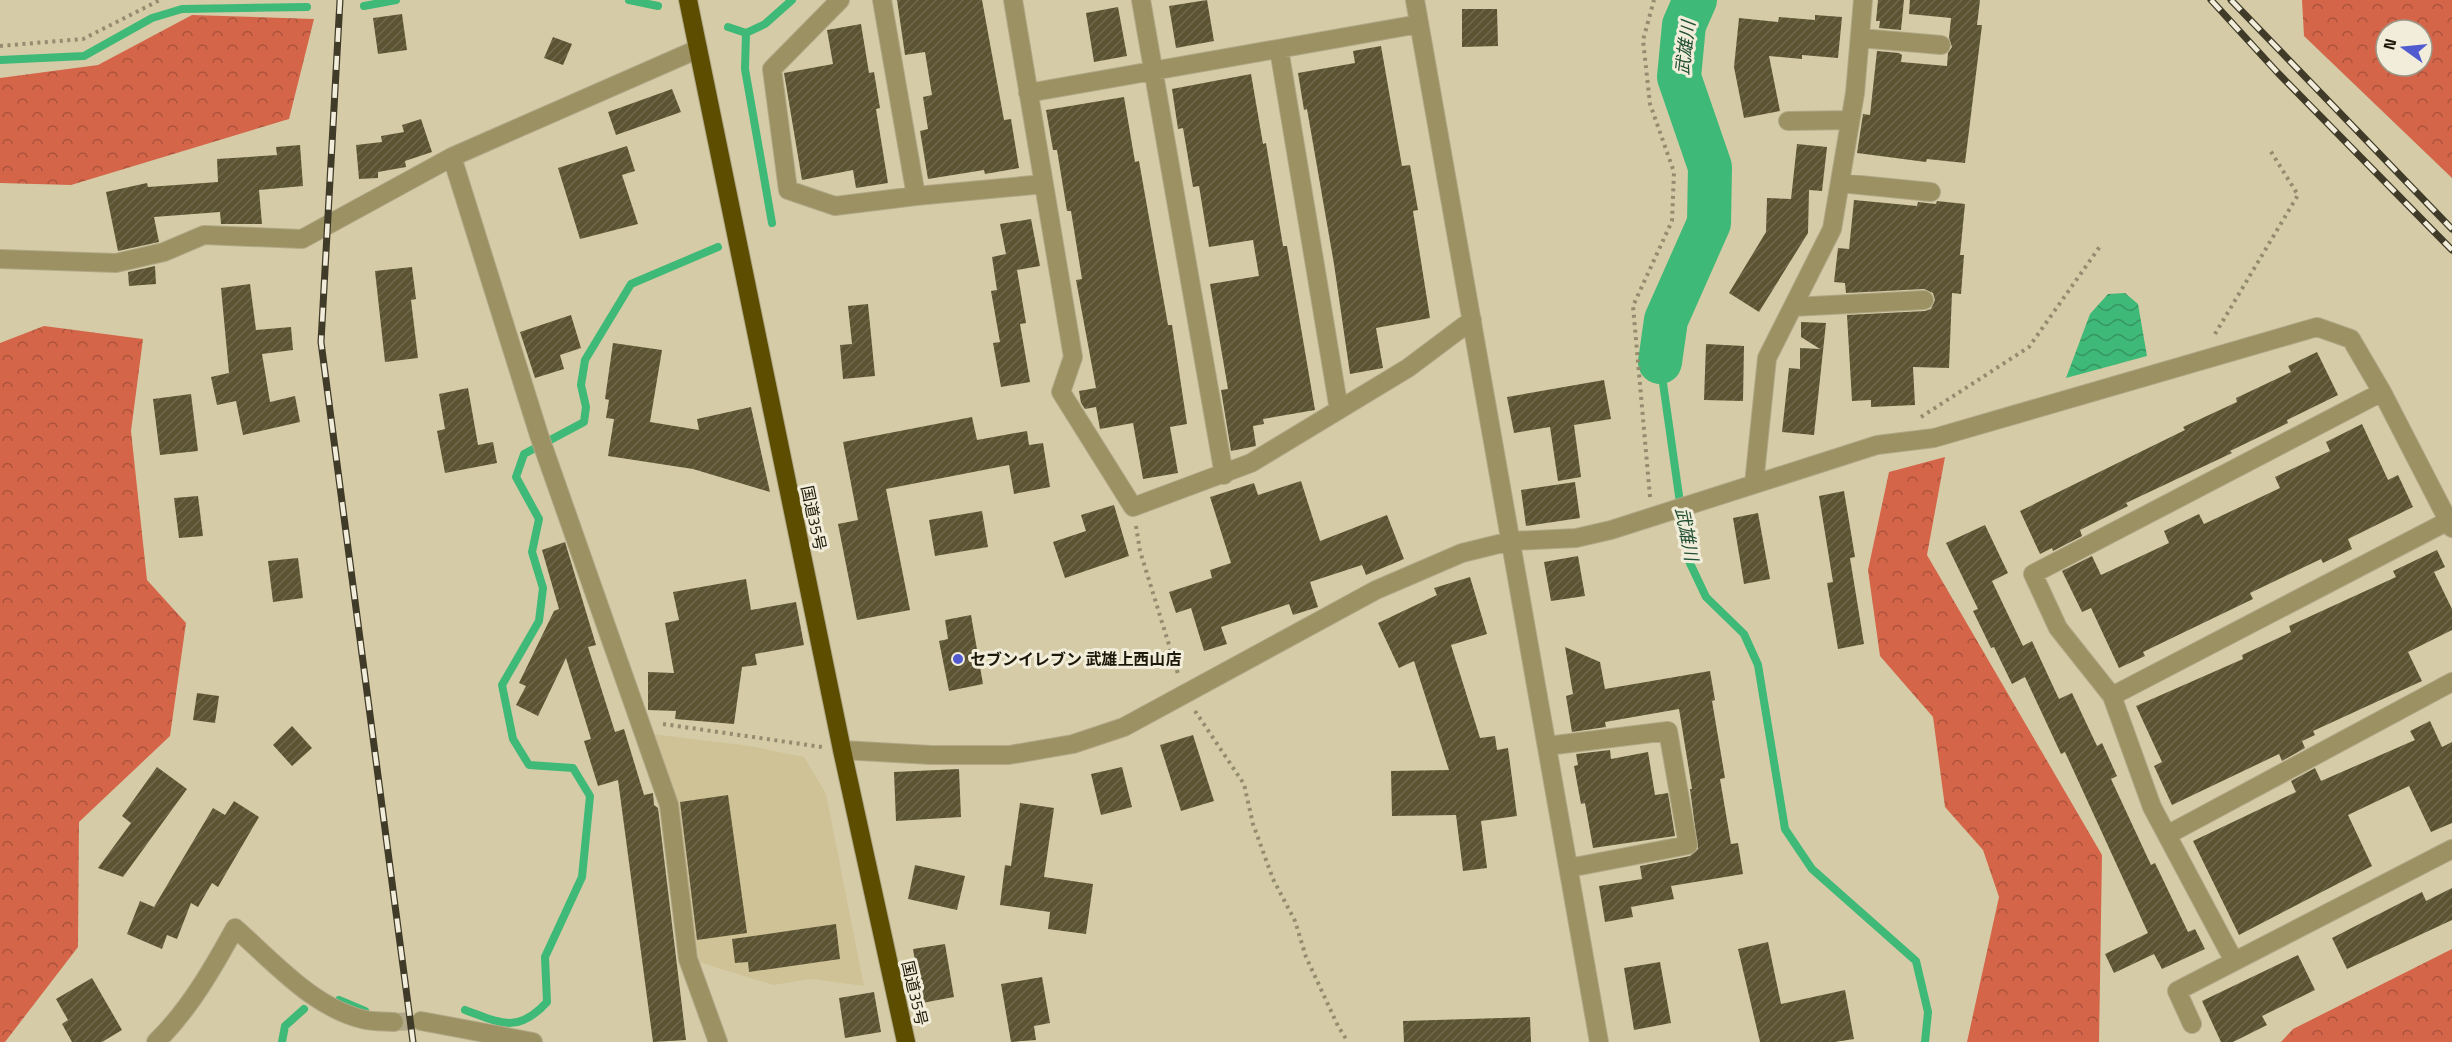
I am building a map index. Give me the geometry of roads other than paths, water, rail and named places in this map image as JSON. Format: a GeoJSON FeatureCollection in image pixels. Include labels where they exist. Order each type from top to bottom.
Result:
{"type":"FeatureCollection","features":[{"type":"Feature","properties":{"kind":"highway","name":"国道35号"},"geometry":{"type":"LineString","coordinates":[[688,0],[842,750],[906,1042]]}},
{"type":"Feature","properties":{"kind":"street"},"geometry":{"type":"LineString","coordinates":[[840,0],[772,69],[788,190],[835,206],[1044,184]]}},
{"type":"Feature","properties":{"kind":"street"},"geometry":{"type":"LineString","coordinates":[[882,0],[916,196]]}},
{"type":"Feature","properties":{"kind":"street"},"geometry":{"type":"LineString","coordinates":[[1013,0],[1073,357],[1061,392],[1133,507],[1224,475],[1251,463],[1408,368],[1472,320]]}},
{"type":"Feature","properties":{"kind":"street"},"geometry":{"type":"LineString","coordinates":[[1141,0],[1224,475]]}},
{"type":"Feature","properties":{"kind":"street"},"geometry":{"type":"LineString","coordinates":[[1415,0],[1599,1042]]}},
{"type":"Feature","properties":{"kind":"street"},"geometry":{"type":"LineString","coordinates":[[1754,484],[1767,358],[1832,229],[1850,120],[1863,0]]}},
{"type":"Feature","properties":{"kind":"street"},"geometry":{"type":"LineString","coordinates":[[1028,93],[1419,24]]}},
{"type":"Feature","properties":{"kind":"street"},"geometry":{"type":"LineString","coordinates":[[1860,38],[1941,45]]}},
{"type":"Feature","properties":{"kind":"street"},"geometry":{"type":"LineString","coordinates":[[0,259],[116,263],[164,252],[204,235],[302,239],[452,157],[698,49]]}},
{"type":"Feature","properties":{"kind":"street"},"geometry":{"type":"LineString","coordinates":[[1279,49],[1340,410]]}},
{"type":"Feature","properties":{"kind":"street"},"geometry":{"type":"LineString","coordinates":[[1788,122],[1850,120]]}},
{"type":"Feature","properties":{"kind":"street"},"geometry":{"type":"LineString","coordinates":[[452,157],[539,435],[669,805],[688,959],[718,1042]]}},
{"type":"Feature","properties":{"kind":"street"},"geometry":{"type":"LineString","coordinates":[[1840,183],[1931,192]]}},
{"type":"Feature","properties":{"kind":"street"},"geometry":{"type":"LineString","coordinates":[[1793,307],[1924,300]]}},
{"type":"Feature","properties":{"kind":"street"},"geometry":{"type":"LineString","coordinates":[[842,750],[932,755],[1009,755],[1073,744],[1124,727],[1376,590],[1462,553],[1511,541],[1576,538],[1652,517],[1877,445],[1934,438],[2317,327],[2351,339],[2382,392],[2450,525],[2112,696]]}},
{"type":"Feature","properties":{"kind":"street"},"geometry":{"type":"LineString","coordinates":[[2234,962],[2152,807],[2112,696],[2058,628],[2033,574],[2382,392]]}},
{"type":"Feature","properties":{"kind":"street"},"geometry":{"type":"LineString","coordinates":[[2167,835],[2452,682]]}},
{"type":"Feature","properties":{"kind":"street"},"geometry":{"type":"LineString","coordinates":[[1547,746],[1668,731],[1688,845],[1569,868]]}},
{"type":"Feature","properties":{"kind":"street"},"geometry":{"type":"LineString","coordinates":[[2193,1024],[2177,991],[2452,849]]}},
{"type":"Feature","properties":{"kind":"street"},"geometry":{"type":"LineString","coordinates":[[156,1042],[170,1028],[213,968],[235,928],[312,995],[336,1010],[366,1020],[394,1022]]}},
{"type":"Feature","properties":{"kind":"street"},"geometry":{"type":"LineString","coordinates":[[422,1021],[533,1042]]}},
{"type":"Feature","properties":{"kind":"water"},"geometry":{"type":"Polygon","coordinates":[[[2125,293],[2138,304],[2147,356],[2066,378],[2090,314],[2108,294],[2125,293]]]}},
{"type":"Feature","properties":{"kind":"waterway"},"geometry":{"type":"LineString","coordinates":[[364,6],[396,0]]}},
{"type":"Feature","properties":{"kind":"waterway"},"geometry":{"type":"LineString","coordinates":[[629,0],[658,6]]}},
{"type":"Feature","properties":{"kind":"waterway"},"geometry":{"type":"LineString","coordinates":[[728,27],[746,33],[765,24],[792,0]]}},
{"type":"Feature","properties":{"kind":"waterway","name":"武雄川"},"geometry":{"type":"LineString","coordinates":[[1660,362],[1666,320],[1709,223],[1710,167],[1679,77],[1684,25],[1695,0]]}},
{"type":"Feature","properties":{"kind":"waterway"},"geometry":{"type":"LineString","coordinates":[[0,60],[84,56],[152,18],[182,9],[307,7]]}},
{"type":"Feature","properties":{"kind":"waterway"},"geometry":{"type":"LineString","coordinates":[[746,33],[745,69],[772,223]]}},
{"type":"Feature","properties":{"kind":"waterway"},"geometry":{"type":"LineString","coordinates":[[465,1010],[488,1019],[508,1023],[527,1019],[547,1002],[545,957],[582,877],[590,796],[573,768],[529,765],[513,739],[502,685],[539,621],[543,588],[532,552],[539,519],[516,477],[524,454],[584,422],[586,407],[581,385],[585,360],[631,284],[718,247]]}},
{"type":"Feature","properties":{"kind":"waterway","name":"武雄川"},"geometry":{"type":"LineString","coordinates":[[1660,362],[1688,559],[1706,597],[1744,634],[1758,665],[1785,829],[1812,869],[1916,961],[1928,1012],[1925,1042]]}},
{"type":"Feature","properties":{"kind":"waterway"},"geometry":{"type":"LineString","coordinates":[[339,1000],[365,1011]]}},
{"type":"Feature","properties":{"kind":"waterway"},"geometry":{"type":"LineString","coordinates":[[282,1042],[285,1026],[304,1009]]}},
{"type":"Feature","properties":{"kind":"tunnel"},"geometry":{"type":"LineString","coordinates":[[394,1022],[421,1021]]}},
{"type":"Feature","properties":{"kind":"railway"},"geometry":{"type":"LineString","coordinates":[[340,0],[321,342],[413,1042]]}},
{"type":"Feature","properties":{"kind":"railway"},"geometry":{"type":"LineString","coordinates":[[2211,0],[2277,72],[2452,250]]}},
{"type":"Feature","properties":{"kind":"railway"},"geometry":{"type":"LineString","coordinates":[[2231,0],[2452,229]]}},
{"type":"Feature","properties":{"kind":"place","name":"セブンイレブン 武雄上西山店"},"geometry":{"type":"Point","coordinates":[958,659]}}]}
